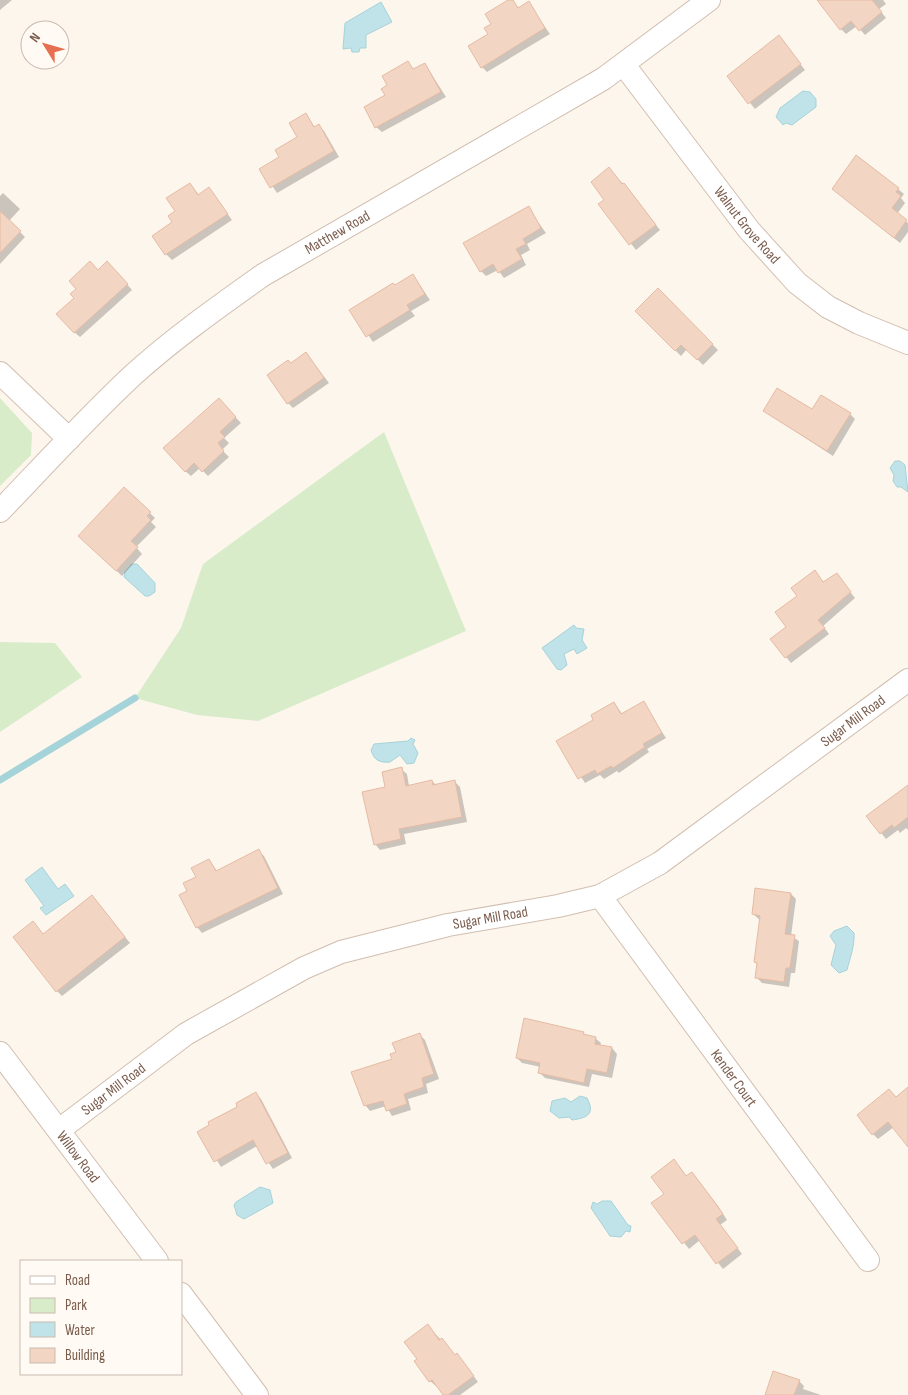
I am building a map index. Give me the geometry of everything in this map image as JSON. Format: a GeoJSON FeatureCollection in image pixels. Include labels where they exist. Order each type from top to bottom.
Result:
{"type":"FeatureCollection","features":[{"type":"Feature","properties":{"kind":"street","name":"Matthew Road"},"geometry":{"type":"LineString","coordinates":[[0,511],[133,376],[176,339],[263,276],[624,65],[709,0]]}},
{"type":"Feature","properties":{"kind":"street","name":"Walnut Grove Road"},"geometry":{"type":"LineString","coordinates":[[624,65],[749,230],[797,283],[828,307],[908,343]]}},
{"type":"Feature","properties":{"kind":"street"},"geometry":{"type":"LineString","coordinates":[[0,373],[69,439]]}},
{"type":"Feature","properties":{"kind":"street","name":"Sugar Mill Road"},"geometry":{"type":"LineString","coordinates":[[58,1130],[186,1034],[304,968],[341,952],[448,925],[558,906],[600,896],[660,862],[908,680]]}},
{"type":"Feature","properties":{"kind":"street","name":"Kender Court"},"geometry":{"type":"LineString","coordinates":[[600,896],[868,1260]]}},
{"type":"Feature","properties":{"kind":"street","name":"Willow Road"},"geometry":{"type":"LineString","coordinates":[[0,1053],[156,1260]]}},
{"type":"Feature","properties":{"kind":"street"},"geometry":{"type":"LineString","coordinates":[[182,1295],[257,1395]]}},
{"type":"Feature","properties":{"kind":"green space"},"geometry":{"type":"Polygon","coordinates":[[[0,398],[32,433],[31,455],[0,486],[0,398]]]}},
{"type":"Feature","properties":{"kind":"green space"},"geometry":{"type":"Polygon","coordinates":[[[384,432],[466,631],[258,721],[197,715],[135,698],[181,628],[203,564],[384,432]]]}},
{"type":"Feature","properties":{"kind":"green space"},"geometry":{"type":"Polygon","coordinates":[[[0,642],[55,643],[82,677],[0,732],[0,642]]]}},
{"type":"Feature","properties":{"kind":"water"},"geometry":{"type":"Polygon","coordinates":[[[381,2],[392,22],[366,35],[366,48],[360,48],[359,52],[352,52],[351,48],[343,49],[345,23],[381,2]]]}},
{"type":"Feature","properties":{"kind":"water"},"geometry":{"type":"Polygon","coordinates":[[[803,91],[810,92],[816,99],[816,107],[792,125],[786,123],[783,125],[776,117],[780,108],[803,91]]]}},
{"type":"Feature","properties":{"kind":"water"},"geometry":{"type":"Polygon","coordinates":[[[895,461],[900,461],[905,465],[908,492],[901,487],[897,487],[893,481],[894,475],[890,468],[895,461]]]}},
{"type":"Feature","properties":{"kind":"water"},"geometry":{"type":"Polygon","coordinates":[[[132,564],[137,564],[155,583],[155,592],[149,596],[145,596],[124,577],[125,572],[132,564]]]}},
{"type":"Feature","properties":{"kind":"water"},"geometry":{"type":"Polygon","coordinates":[[[574,625],[576,628],[584,629],[582,640],[587,648],[577,654],[574,649],[564,654],[567,665],[561,670],[557,669],[542,648],[574,625]]]}},
{"type":"Feature","properties":{"kind":"water"},"geometry":{"type":"Polygon","coordinates":[[[411,738],[415,740],[413,744],[418,753],[414,763],[407,764],[400,755],[390,762],[383,762],[375,758],[371,750],[374,744],[408,741],[411,738]]]}},
{"type":"Feature","properties":{"kind":"water"},"geometry":{"type":"Polygon","coordinates":[[[42,867],[58,889],[65,884],[74,896],[46,915],[40,908],[44,906],[25,880],[42,867]]]}},
{"type":"Feature","properties":{"kind":"water"},"geometry":{"type":"Polygon","coordinates":[[[847,926],[854,933],[853,947],[847,970],[839,973],[831,965],[836,945],[830,936],[834,931],[847,926]]]}},
{"type":"Feature","properties":{"kind":"water"},"geometry":{"type":"Polygon","coordinates":[[[580,1096],[587,1098],[590,1104],[590,1112],[585,1117],[572,1120],[569,1117],[559,1118],[550,1111],[552,1101],[565,1098],[571,1102],[580,1096]]]}},
{"type":"Feature","properties":{"kind":"water"},"geometry":{"type":"Polygon","coordinates":[[[260,1187],[270,1190],[273,1203],[244,1219],[237,1215],[234,1205],[236,1202],[260,1187]]]}},
{"type":"Feature","properties":{"kind":"water"},"geometry":{"type":"Polygon","coordinates":[[[602,1201],[611,1201],[628,1225],[631,1226],[630,1232],[626,1231],[621,1237],[610,1236],[591,1208],[593,1202],[597,1204],[602,1201]]]}},
{"type":"Feature","properties":{"kind":"building"},"geometry":{"type":"Polygon","coordinates":[[[508,0],[513,0],[518,8],[529,1],[545,28],[481,68],[468,46],[488,34],[484,28],[491,24],[485,14],[508,0]]]}},
{"type":"Feature","properties":{"kind":"building"},"geometry":{"type":"Polygon","coordinates":[[[817,0],[872,0],[882,12],[859,31],[851,21],[840,30],[817,0]]]}},
{"type":"Feature","properties":{"kind":"building"},"geometry":{"type":"Polygon","coordinates":[[[779,35],[801,64],[748,104],[727,76],[779,35]]]}},
{"type":"Feature","properties":{"kind":"building"},"geometry":{"type":"Polygon","coordinates":[[[408,61],[413,69],[425,63],[441,92],[375,128],[364,107],[385,95],[381,89],[387,85],[382,76],[408,61]]]}},
{"type":"Feature","properties":{"kind":"building"},"geometry":{"type":"Polygon","coordinates":[[[306,113],[314,127],[319,124],[334,151],[270,188],[259,169],[279,157],[275,150],[297,137],[289,123],[306,113]]]}},
{"type":"Feature","properties":{"kind":"building"},"geometry":{"type":"Polygon","coordinates":[[[856,155],[899,188],[896,192],[901,196],[892,208],[907,220],[894,238],[832,189],[856,155]]]}},
{"type":"Feature","properties":{"kind":"building"},"geometry":{"type":"Polygon","coordinates":[[[609,167],[622,184],[624,183],[656,225],[629,245],[598,204],[604,200],[591,182],[609,167]]]}},
{"type":"Feature","properties":{"kind":"building"},"geometry":{"type":"Polygon","coordinates":[[[190,183],[198,195],[209,187],[228,214],[165,255],[152,236],[172,222],[168,216],[175,211],[166,198],[190,183]]]}},
{"type":"Feature","properties":{"kind":"building"},"geometry":{"type":"Polygon","coordinates":[[[529,206],[541,228],[523,239],[526,244],[516,249],[522,259],[498,273],[493,264],[480,272],[463,243],[529,206]]]}},
{"type":"Feature","properties":{"kind":"building"},"geometry":{"type":"Polygon","coordinates":[[[0,211],[21,231],[0,253],[0,211]]]}},
{"type":"Feature","properties":{"kind":"building"},"geometry":{"type":"Polygon","coordinates":[[[90,261],[98,270],[107,261],[128,284],[74,333],[56,314],[74,298],[70,294],[76,289],[69,281],[90,261]]]}},
{"type":"Feature","properties":{"kind":"building"},"geometry":{"type":"Polygon","coordinates":[[[413,274],[425,294],[407,305],[410,310],[366,337],[349,310],[393,283],[395,285],[413,274]]]}},
{"type":"Feature","properties":{"kind":"building"},"geometry":{"type":"Polygon","coordinates":[[[658,288],[713,344],[697,360],[681,345],[675,351],[635,311],[658,288]]]}},
{"type":"Feature","properties":{"kind":"building"},"geometry":{"type":"Polygon","coordinates":[[[306,352],[324,378],[287,404],[267,375],[288,360],[291,363],[306,352]]]}},
{"type":"Feature","properties":{"kind":"building"},"geometry":{"type":"Polygon","coordinates":[[[777,388],[812,409],[821,395],[851,413],[827,451],[763,411],[777,388]]]}},
{"type":"Feature","properties":{"kind":"building"},"geometry":{"type":"Polygon","coordinates":[[[219,398],[236,417],[220,432],[225,437],[218,443],[224,451],[202,472],[194,463],[185,472],[163,448],[219,398]]]}},
{"type":"Feature","properties":{"kind":"building"},"geometry":{"type":"Polygon","coordinates":[[[124,487],[151,512],[147,516],[151,520],[131,541],[138,547],[116,571],[78,536],[124,487]]]}},
{"type":"Feature","properties":{"kind":"building"},"geometry":{"type":"Polygon","coordinates":[[[815,570],[823,582],[837,573],[851,592],[818,620],[825,628],[785,658],[770,639],[786,627],[775,612],[797,596],[791,588],[815,570]]]}},
{"type":"Feature","properties":{"kind":"building"},"geometry":{"type":"Polygon","coordinates":[[[644,701],[662,733],[643,744],[645,747],[613,768],[611,766],[597,774],[595,770],[578,779],[556,741],[593,720],[591,715],[614,702],[621,714],[644,701]]]}},
{"type":"Feature","properties":{"kind":"building"},"geometry":{"type":"Polygon","coordinates":[[[402,767],[406,786],[432,780],[433,785],[455,780],[462,817],[399,829],[401,839],[374,845],[362,792],[385,787],[382,772],[402,767]]]}},
{"type":"Feature","properties":{"kind":"building"},"geometry":{"type":"Polygon","coordinates":[[[908,785],[908,817],[894,828],[892,825],[880,834],[866,816],[908,785]]]}},
{"type":"Feature","properties":{"kind":"building"},"geometry":{"type":"Polygon","coordinates":[[[259,849],[278,888],[196,928],[179,895],[187,891],[183,883],[196,877],[191,868],[209,859],[216,871],[259,849]]]}},
{"type":"Feature","properties":{"kind":"building"},"geometry":{"type":"Polygon","coordinates":[[[755,888],[791,893],[785,934],[795,935],[790,968],[786,968],[784,982],[755,978],[757,963],[754,962],[760,916],[752,914],[755,888]]]}},
{"type":"Feature","properties":{"kind":"building"},"geometry":{"type":"Polygon","coordinates":[[[92,895],[125,937],[56,992],[13,937],[33,921],[43,934],[92,895]]]}},
{"type":"Feature","properties":{"kind":"building"},"geometry":{"type":"Polygon","coordinates":[[[524,1018],[584,1032],[583,1034],[596,1037],[595,1044],[612,1047],[607,1073],[587,1069],[584,1083],[538,1073],[540,1063],[516,1058],[524,1018]]]}},
{"type":"Feature","properties":{"kind":"building"},"geometry":{"type":"Polygon","coordinates":[[[420,1033],[434,1074],[422,1078],[424,1087],[404,1094],[407,1104],[386,1111],[383,1101],[364,1106],[351,1072],[392,1059],[390,1054],[396,1052],[392,1043],[420,1033]]]}},
{"type":"Feature","properties":{"kind":"building"},"geometry":{"type":"Polygon","coordinates":[[[908,1087],[908,1147],[888,1122],[872,1135],[857,1115],[889,1089],[896,1097],[908,1087]]]}},
{"type":"Feature","properties":{"kind":"building"},"geometry":{"type":"Polygon","coordinates":[[[256,1092],[288,1153],[266,1164],[253,1140],[214,1162],[197,1132],[209,1125],[208,1122],[237,1107],[236,1103],[256,1092]]]}},
{"type":"Feature","properties":{"kind":"building"},"geometry":{"type":"Polygon","coordinates":[[[674,1159],[686,1176],[692,1172],[713,1200],[723,1214],[716,1219],[738,1248],[716,1264],[695,1235],[682,1244],[651,1203],[664,1194],[651,1177],[674,1159]]]}},
{"type":"Feature","properties":{"kind":"building"},"geometry":{"type":"Polygon","coordinates":[[[428,1324],[439,1340],[442,1338],[455,1355],[457,1353],[474,1376],[448,1395],[443,1395],[432,1380],[429,1382],[414,1361],[417,1359],[404,1342],[428,1324]]]}},
{"type":"Feature","properties":{"kind":"building"},"geometry":{"type":"Polygon","coordinates":[[[773,1371],[800,1380],[794,1395],[765,1395],[773,1371]]]}},
{"type":"Feature","properties":{"kind":"waterway"},"geometry":{"type":"LineString","coordinates":[[0,780],[135,698]]}}]}
